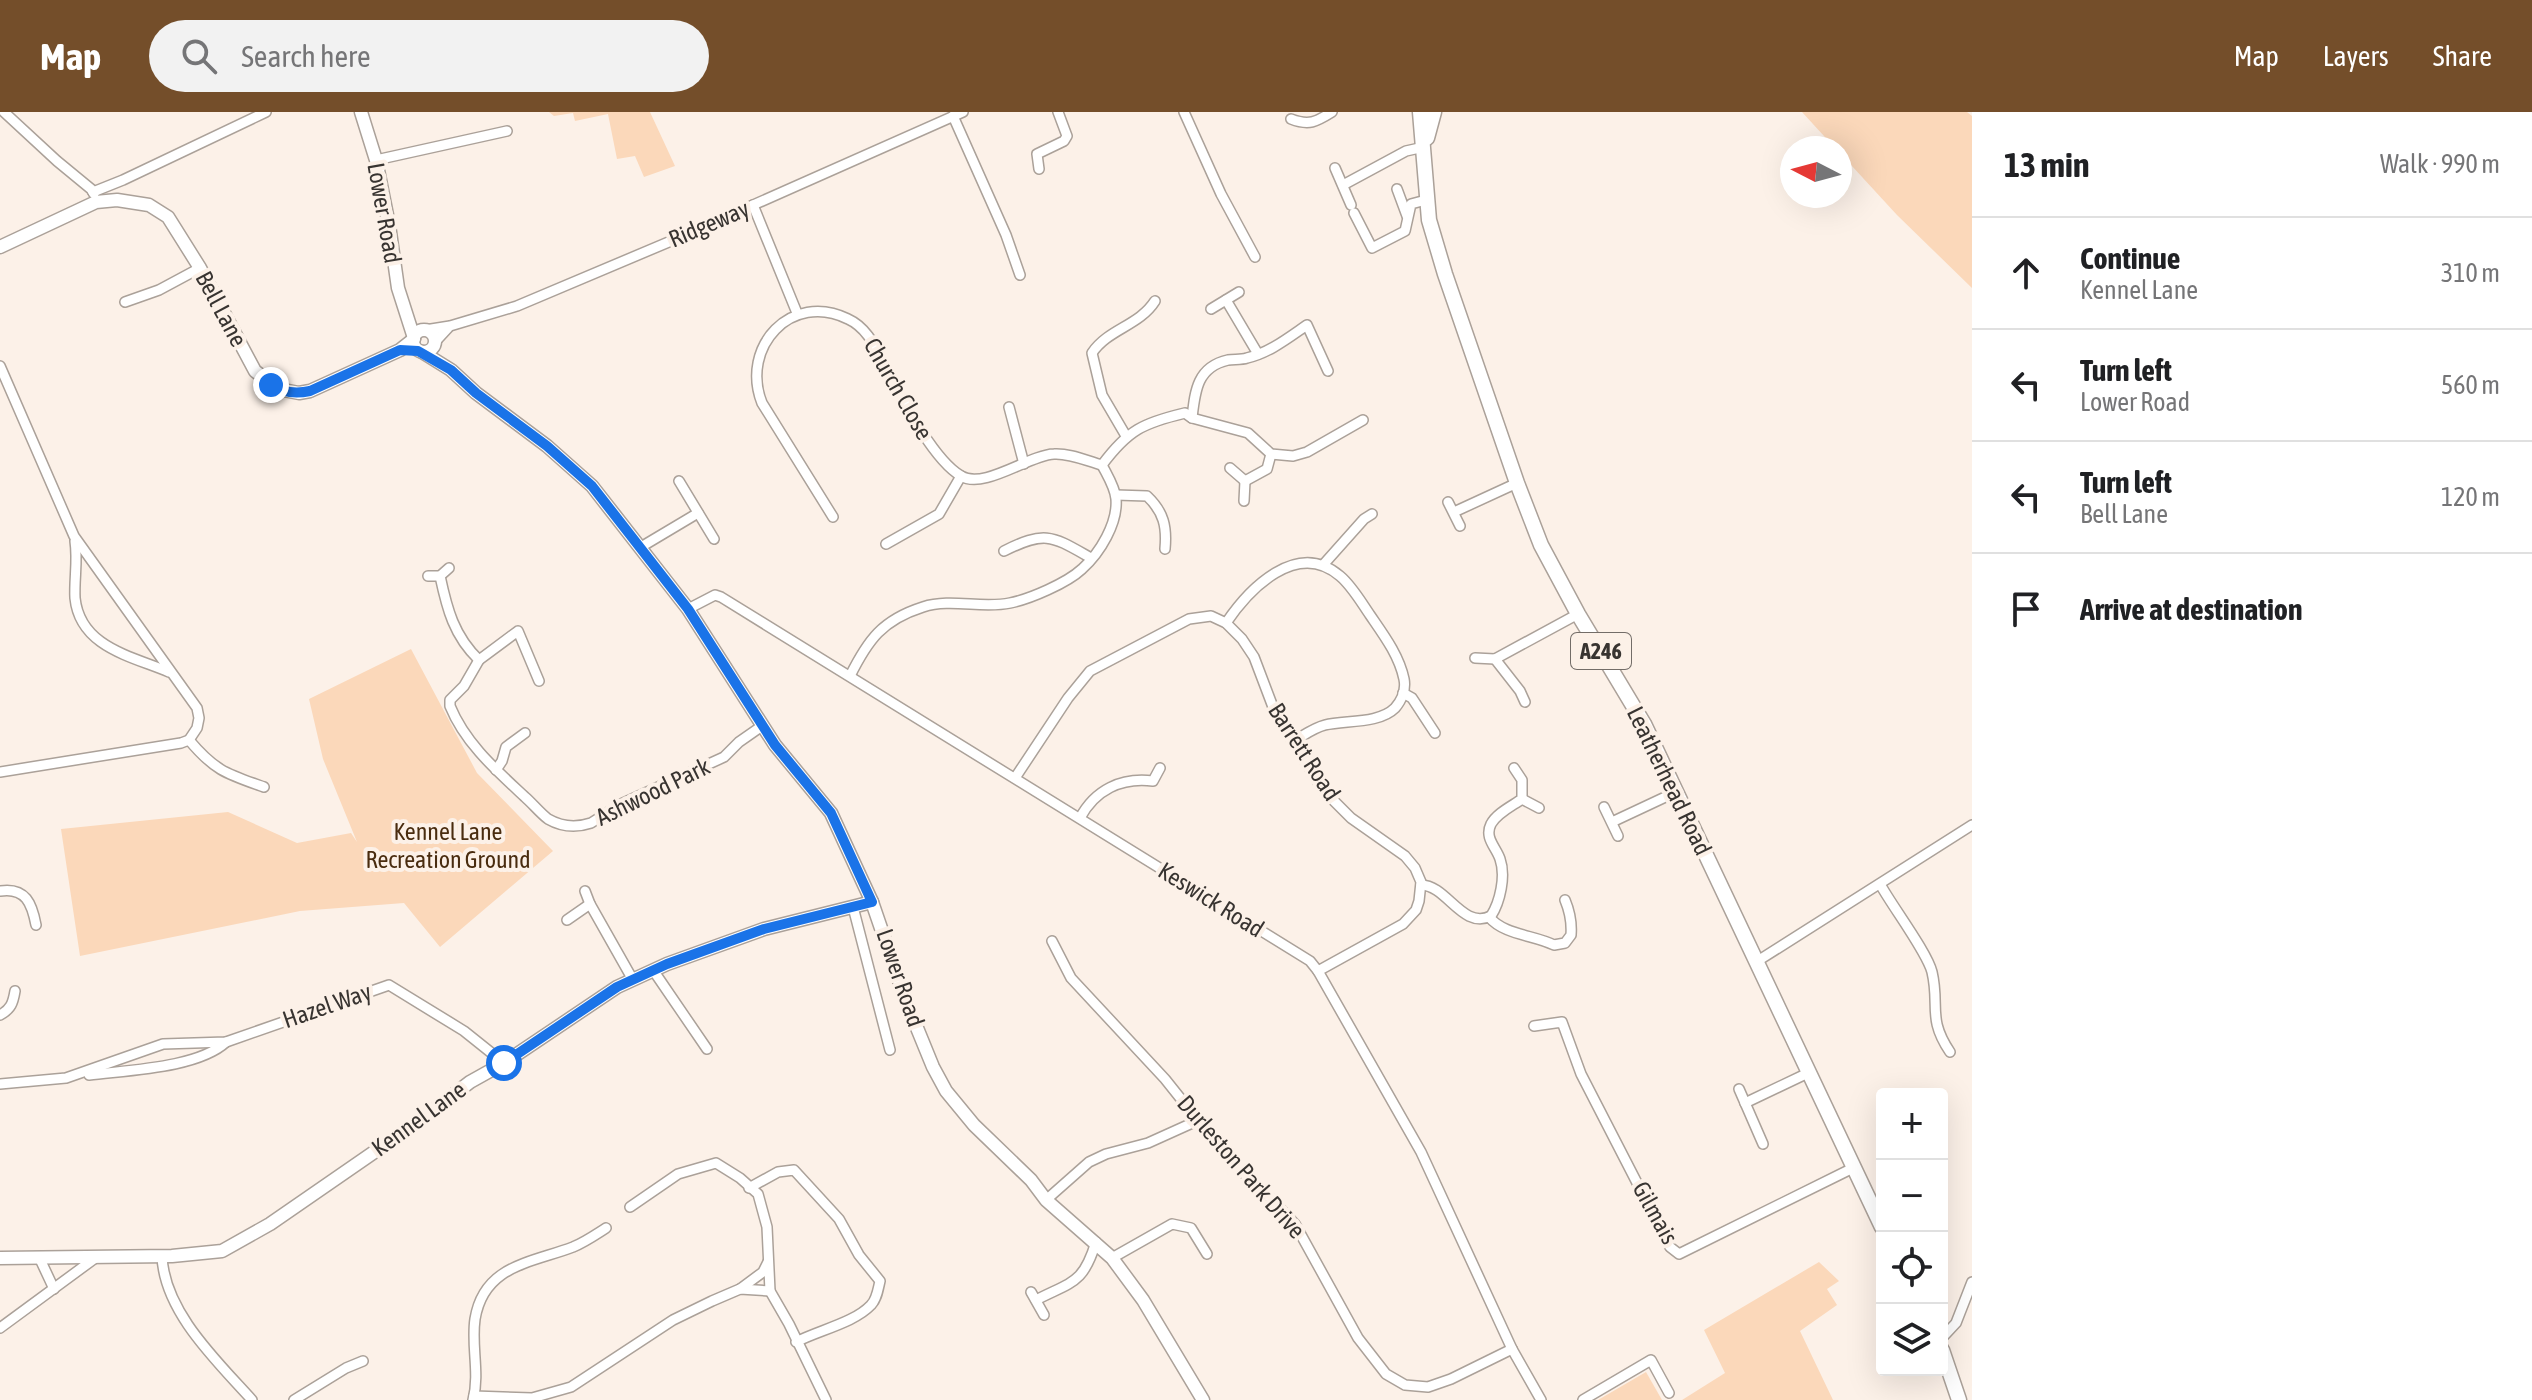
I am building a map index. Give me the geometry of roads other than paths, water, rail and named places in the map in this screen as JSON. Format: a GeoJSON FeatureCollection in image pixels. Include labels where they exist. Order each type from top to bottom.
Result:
{"type":"FeatureCollection","features":[{"type":"Feature","properties":{"kind":"main road","name":"A246"},"geometry":{"type":"LineString","coordinates":[[1420,112],[1424,147]]}},
{"type":"Feature","properties":{"kind":"main road","name":"A246"},"geometry":{"type":"LineString","coordinates":[[1424,147],[1434,112]]}},
{"type":"Feature","properties":{"kind":"main road","name":"Leatherhead Road"},"geometry":{"type":"LineString","coordinates":[[1424,147],[1429,220],[1517,483],[1541,545],[1578,614],[1623,686],[1876,1215]]}},
{"type":"Feature","properties":{"kind":"main road"},"geometry":{"type":"LineString","coordinates":[[1948,1368],[1959,1400]]}},
{"type":"Feature","properties":{"kind":"street"},"geometry":{"type":"LineString","coordinates":[[4,112],[94,197]]}},
{"type":"Feature","properties":{"kind":"street"},"geometry":{"type":"LineString","coordinates":[[0,247],[123,180],[266,112]]}},
{"type":"Feature","properties":{"kind":"street","name":"Lower Road"},"geometry":{"type":"LineString","coordinates":[[361,112],[376,160],[406,314],[419,340],[476,393],[547,446],[592,486],[688,609],[762,726],[831,813],[872,902],[906,1001],[937,1077],[962,1112],[1031,1180],[1046,1200],[1112,1258],[1143,1300],[1200,1399]]}},
{"type":"Feature","properties":{"kind":"street"},"geometry":{"type":"LineString","coordinates":[[1039,169],[1037,154],[1064,141],[1067,136],[1058,112]]}},
{"type":"Feature","properties":{"kind":"street"},"geometry":{"type":"LineString","coordinates":[[1184,112],[1221,194],[1255,257]]}},
{"type":"Feature","properties":{"kind":"street"},"geometry":{"type":"LineString","coordinates":[[1291,119],[1304,124],[1332,112]]}},
{"type":"Feature","properties":{"kind":"street"},"geometry":{"type":"LineString","coordinates":[[958,114],[1020,275]]}},
{"type":"Feature","properties":{"kind":"street","name":"Ridgeway"},"geometry":{"type":"LineString","coordinates":[[419,340],[450,326],[517,306],[958,114]]}},
{"type":"Feature","properties":{"kind":"street"},"geometry":{"type":"LineString","coordinates":[[376,160],[507,131]]}},
{"type":"Feature","properties":{"kind":"street"},"geometry":{"type":"LineString","coordinates":[[1343,185],[1406,151],[1424,147]]}},
{"type":"Feature","properties":{"kind":"street"},"geometry":{"type":"LineString","coordinates":[[1335,168],[1372,248],[1405,231],[1411,204],[1426,200]]}},
{"type":"Feature","properties":{"kind":"street"},"geometry":{"type":"LineString","coordinates":[[1397,189],[1408,219]]}},
{"type":"Feature","properties":{"kind":"street","name":"Bell Lane"},"geometry":{"type":"LineString","coordinates":[[94,197],[149,205],[168,217],[200,268],[249,362],[262,378],[278,389],[299,393],[310,391],[419,340]]}},
{"type":"Feature","properties":{"kind":"street"},"geometry":{"type":"LineString","coordinates":[[753,205],[797,313],[780,324],[763,349],[756,377],[757,389],[762,403],[833,517]]}},
{"type":"Feature","properties":{"kind":"street"},"geometry":{"type":"LineString","coordinates":[[125,302],[159,290],[200,268]]}},
{"type":"Feature","properties":{"kind":"street"},"geometry":{"type":"LineString","coordinates":[[1211,309],[1239,292]]}},
{"type":"Feature","properties":{"kind":"street"},"geometry":{"type":"LineString","coordinates":[[1226,300],[1258,354]]}},
{"type":"Feature","properties":{"kind":"street"},"geometry":{"type":"LineString","coordinates":[[1126,436],[1102,395],[1092,353],[1098,344],[1147,314],[1155,301]]}},
{"type":"Feature","properties":{"kind":"street","name":"Church Close"},"geometry":{"type":"LineString","coordinates":[[797,313],[840,315],[863,330],[927,440],[961,476]]}},
{"type":"Feature","properties":{"kind":"street"},"geometry":{"type":"LineString","coordinates":[[1192,418],[1195,392],[1205,371],[1225,361],[1258,354],[1307,325],[1328,371]]}},
{"type":"Feature","properties":{"kind":"street"},"geometry":{"type":"LineString","coordinates":[[436,342],[450,326]]}},
{"type":"Feature","properties":{"kind":"street","name":"Lower Road"},"geometry":{"type":"LineString","coordinates":[[419,340],[434,335],[440,355],[451,370]]}},
{"type":"Feature","properties":{"kind":"street"},"geometry":{"type":"LineString","coordinates":[[0,366],[74,536],[197,708],[199,718],[189,740],[0,772]]}},
{"type":"Feature","properties":{"kind":"street"},"geometry":{"type":"LineString","coordinates":[[1009,407],[1024,464]]}},
{"type":"Feature","properties":{"kind":"street"},"geometry":{"type":"LineString","coordinates":[[1102,465],[1126,436],[1149,422],[1185,413],[1192,418],[1248,433],[1271,454],[1293,456],[1307,452],[1363,420]]}},
{"type":"Feature","properties":{"kind":"street"},"geometry":{"type":"LineString","coordinates":[[886,544],[939,514],[961,476],[970,479],[987,477],[1043,456],[1058,454],[1102,465]]}},
{"type":"Feature","properties":{"kind":"street"},"geometry":{"type":"LineString","coordinates":[[1245,481],[1267,469],[1271,454]]}},
{"type":"Feature","properties":{"kind":"street"},"geometry":{"type":"LineString","coordinates":[[850,676],[865,645],[878,631],[924,606],[1008,604],[1044,591],[1082,570],[1113,522],[1116,495],[1102,465]]}},
{"type":"Feature","properties":{"kind":"street"},"geometry":{"type":"LineString","coordinates":[[1230,468],[1245,481]]}},
{"type":"Feature","properties":{"kind":"street"},"geometry":{"type":"LineString","coordinates":[[679,481],[714,539]]}},
{"type":"Feature","properties":{"kind":"street"},"geometry":{"type":"LineString","coordinates":[[1244,501],[1245,481]]}},
{"type":"Feature","properties":{"kind":"street"},"geometry":{"type":"LineString","coordinates":[[1454,512],[1517,483]]}},
{"type":"Feature","properties":{"kind":"street"},"geometry":{"type":"LineString","coordinates":[[1116,495],[1147,496],[1159,508],[1167,533],[1165,549]]}},
{"type":"Feature","properties":{"kind":"street"},"geometry":{"type":"LineString","coordinates":[[1448,502],[1460,526]]}},
{"type":"Feature","properties":{"kind":"street"},"geometry":{"type":"LineString","coordinates":[[641,547],[698,513]]}},
{"type":"Feature","properties":{"kind":"street"},"geometry":{"type":"LineString","coordinates":[[1323,565],[1372,514]]}},
{"type":"Feature","properties":{"kind":"street"},"geometry":{"type":"LineString","coordinates":[[74,536],[77,613],[90,633],[108,648],[169,672]]}},
{"type":"Feature","properties":{"kind":"street"},"geometry":{"type":"LineString","coordinates":[[1004,551],[1036,537],[1061,541],[1091,558]]}},
{"type":"Feature","properties":{"kind":"street"},"geometry":{"type":"LineString","coordinates":[[1015,778],[1090,671],[1197,616],[1211,616],[1226,623],[1248,594],[1271,576],[1299,563],[1323,565],[1345,580],[1388,641],[1404,678],[1403,693],[1396,706],[1384,715],[1320,726],[1292,742]]}},
{"type":"Feature","properties":{"kind":"street"},"geometry":{"type":"LineString","coordinates":[[428,576],[440,576],[449,568]]}},
{"type":"Feature","properties":{"kind":"street"},"geometry":{"type":"LineString","coordinates":[[440,576],[455,629],[479,660]]}},
{"type":"Feature","properties":{"kind":"street","name":"Keswick Road"},"geometry":{"type":"LineString","coordinates":[[688,609],[717,594],[1310,961],[1421,1152],[1512,1349],[1541,1400]]}},
{"type":"Feature","properties":{"kind":"street"},"geometry":{"type":"LineString","coordinates":[[1475,658],[1495,659],[1578,614]]}},
{"type":"Feature","properties":{"kind":"street","name":"Barrett Road"},"geometry":{"type":"LineString","coordinates":[[1226,623],[1254,657],[1271,703],[1316,781],[1351,818],[1405,856],[1415,868],[1421,885]]}},
{"type":"Feature","properties":{"kind":"street","name":"Ashwood Park"},"geometry":{"type":"LineString","coordinates":[[539,681],[518,631],[479,660],[464,686],[450,700],[450,706],[466,736],[496,770],[548,819],[565,825],[578,827],[591,823],[662,785],[724,757],[762,726]]}},
{"type":"Feature","properties":{"kind":"street"},"geometry":{"type":"LineString","coordinates":[[1156,635],[1162,645]]}},
{"type":"Feature","properties":{"kind":"street"},"geometry":{"type":"LineString","coordinates":[[1495,659],[1525,702]]}},
{"type":"Feature","properties":{"kind":"street"},"geometry":{"type":"LineString","coordinates":[[1403,693],[1431,717],[1435,733]]}},
{"type":"Feature","properties":{"kind":"street"},"geometry":{"type":"LineString","coordinates":[[496,770],[506,747],[525,733]]}},
{"type":"Feature","properties":{"kind":"street"},"geometry":{"type":"LineString","coordinates":[[189,740],[207,762],[230,775],[264,787]]}},
{"type":"Feature","properties":{"kind":"street"},"geometry":{"type":"LineString","coordinates":[[1080,818],[1091,800],[1113,786],[1131,780],[1157,780],[1160,768]]}},
{"type":"Feature","properties":{"kind":"street"},"geometry":{"type":"LineString","coordinates":[[1518,769],[1522,780],[1522,799]]}},
{"type":"Feature","properties":{"kind":"street"},"geometry":{"type":"LineString","coordinates":[[1612,822],[1676,792]]}},
{"type":"Feature","properties":{"kind":"street"},"geometry":{"type":"LineString","coordinates":[[1318,971],[1403,924],[1416,910],[1421,885],[1433,887],[1470,916],[1489,917],[1499,900],[1502,869],[1501,860],[1489,838],[1489,830],[1494,820],[1522,799]]}},
{"type":"Feature","properties":{"kind":"street"},"geometry":{"type":"LineString","coordinates":[[1522,799],[1539,808]]}},
{"type":"Feature","properties":{"kind":"street"},"geometry":{"type":"LineString","coordinates":[[1604,807],[1618,836]]}},
{"type":"Feature","properties":{"kind":"street"},"geometry":{"type":"LineString","coordinates":[[1756,962],[1972,825]]}},
{"type":"Feature","properties":{"kind":"street"},"geometry":{"type":"LineString","coordinates":[[1880,884],[1931,970],[1935,1020],[1941,1039],[1950,1052]]}},
{"type":"Feature","properties":{"kind":"street"},"geometry":{"type":"LineString","coordinates":[[0,891],[20,894],[31,903],[36,925]]}},
{"type":"Feature","properties":{"kind":"street"},"geometry":{"type":"LineString","coordinates":[[585,891],[633,980]]}},
{"type":"Feature","properties":{"kind":"street"},"geometry":{"type":"LineString","coordinates":[[1489,917],[1496,924],[1513,931],[1554,945],[1561,944],[1568,940],[1572,928],[1565,900]]}},
{"type":"Feature","properties":{"kind":"street","name":"Kennel Lane"},"geometry":{"type":"LineString","coordinates":[[0,1258],[162,1256],[222,1251],[270,1224],[470,1082],[504,1063],[617,987],[653,970],[764,929],[872,902]]}},
{"type":"Feature","properties":{"kind":"street"},"geometry":{"type":"LineString","coordinates":[[567,920],[590,904]]}},
{"type":"Feature","properties":{"kind":"street"},"geometry":{"type":"LineString","coordinates":[[853,907],[890,1050]]}},
{"type":"Feature","properties":{"kind":"street","name":"Durleston Park Drive"},"geometry":{"type":"LineString","coordinates":[[1052,941],[1071,978],[1145,1055],[1232,1163],[1295,1224],[1358,1338],[1373,1360],[1396,1381],[1417,1387],[1437,1385],[1512,1349]]}},
{"type":"Feature","properties":{"kind":"street"},"geometry":{"type":"LineString","coordinates":[[653,970],[707,1049]]}},
{"type":"Feature","properties":{"kind":"street","name":"Hazel Way"},"geometry":{"type":"LineString","coordinates":[[66,1078],[163,1044],[226,1042],[389,985],[464,1031],[504,1063]]}},
{"type":"Feature","properties":{"kind":"street"},"geometry":{"type":"LineString","coordinates":[[0,1015],[13,1003],[15,991]]}},
{"type":"Feature","properties":{"kind":"street","name":"Gilmais"},"geometry":{"type":"LineString","coordinates":[[1534,1026],[1562,1022],[1581,1074],[1670,1247],[1679,1254],[1853,1168]]}},
{"type":"Feature","properties":{"kind":"street","name":"Hazel Way"},"geometry":{"type":"LineString","coordinates":[[0,1084],[190,1061],[214,1053],[226,1042]]}},
{"type":"Feature","properties":{"kind":"street"},"geometry":{"type":"LineString","coordinates":[[1745,1103],[1808,1073]]}},
{"type":"Feature","properties":{"kind":"street"},"geometry":{"type":"LineString","coordinates":[[1739,1089],[1763,1144]]}},
{"type":"Feature","properties":{"kind":"street"},"geometry":{"type":"LineString","coordinates":[[1046,1200],[1089,1162],[1106,1154],[1148,1143],[1199,1120]]}},
{"type":"Feature","properties":{"kind":"street"},"geometry":{"type":"LineString","coordinates":[[630,1207],[678,1174],[716,1163],[758,1194],[767,1227],[770,1291],[826,1400]]}},
{"type":"Feature","properties":{"kind":"street"},"geometry":{"type":"LineString","coordinates":[[749,1188],[778,1172],[794,1170],[839,1219],[859,1255],[880,1281],[874,1303],[853,1319],[796,1342]]}},
{"type":"Feature","properties":{"kind":"street"},"geometry":{"type":"LineString","coordinates":[[1112,1258],[1172,1224],[1191,1228],[1207,1254]]}},
{"type":"Feature","properties":{"kind":"street"},"geometry":{"type":"LineString","coordinates":[[606,1228],[576,1246],[512,1268],[485,1289],[474,1332],[474,1398],[532,1398],[571,1387],[673,1320],[740,1289],[763,1272],[769,1260]]}},
{"type":"Feature","properties":{"kind":"street"},"geometry":{"type":"LineString","coordinates":[[1044,1315],[1033,1296],[1081,1276],[1096,1242]]}},
{"type":"Feature","properties":{"kind":"street"},"geometry":{"type":"LineString","coordinates":[[0,1328],[98,1256]]}},
{"type":"Feature","properties":{"kind":"street"},"geometry":{"type":"LineString","coordinates":[[162,1256],[164,1270],[183,1314],[209,1354],[249,1399]]}},
{"type":"Feature","properties":{"kind":"street"},"geometry":{"type":"LineString","coordinates":[[39,1257],[54,1289]]}},
{"type":"Feature","properties":{"kind":"street"},"geometry":{"type":"LineString","coordinates":[[1948,1332],[1956,1323],[1972,1282]]}},
{"type":"Feature","properties":{"kind":"street"},"geometry":{"type":"LineString","coordinates":[[740,1289],[770,1291]]}},
{"type":"Feature","properties":{"kind":"street"},"geometry":{"type":"LineString","coordinates":[[1583,1400],[1651,1360],[1669,1393]]}},
{"type":"Feature","properties":{"kind":"street"},"geometry":{"type":"LineString","coordinates":[[294,1400],[363,1361]]}},
{"type":"Feature","properties":{"kind":"park label","name":"Kennel Lane Recreation Ground"},"geometry":{"type":"Point","coordinates":[448,846]}}]}
